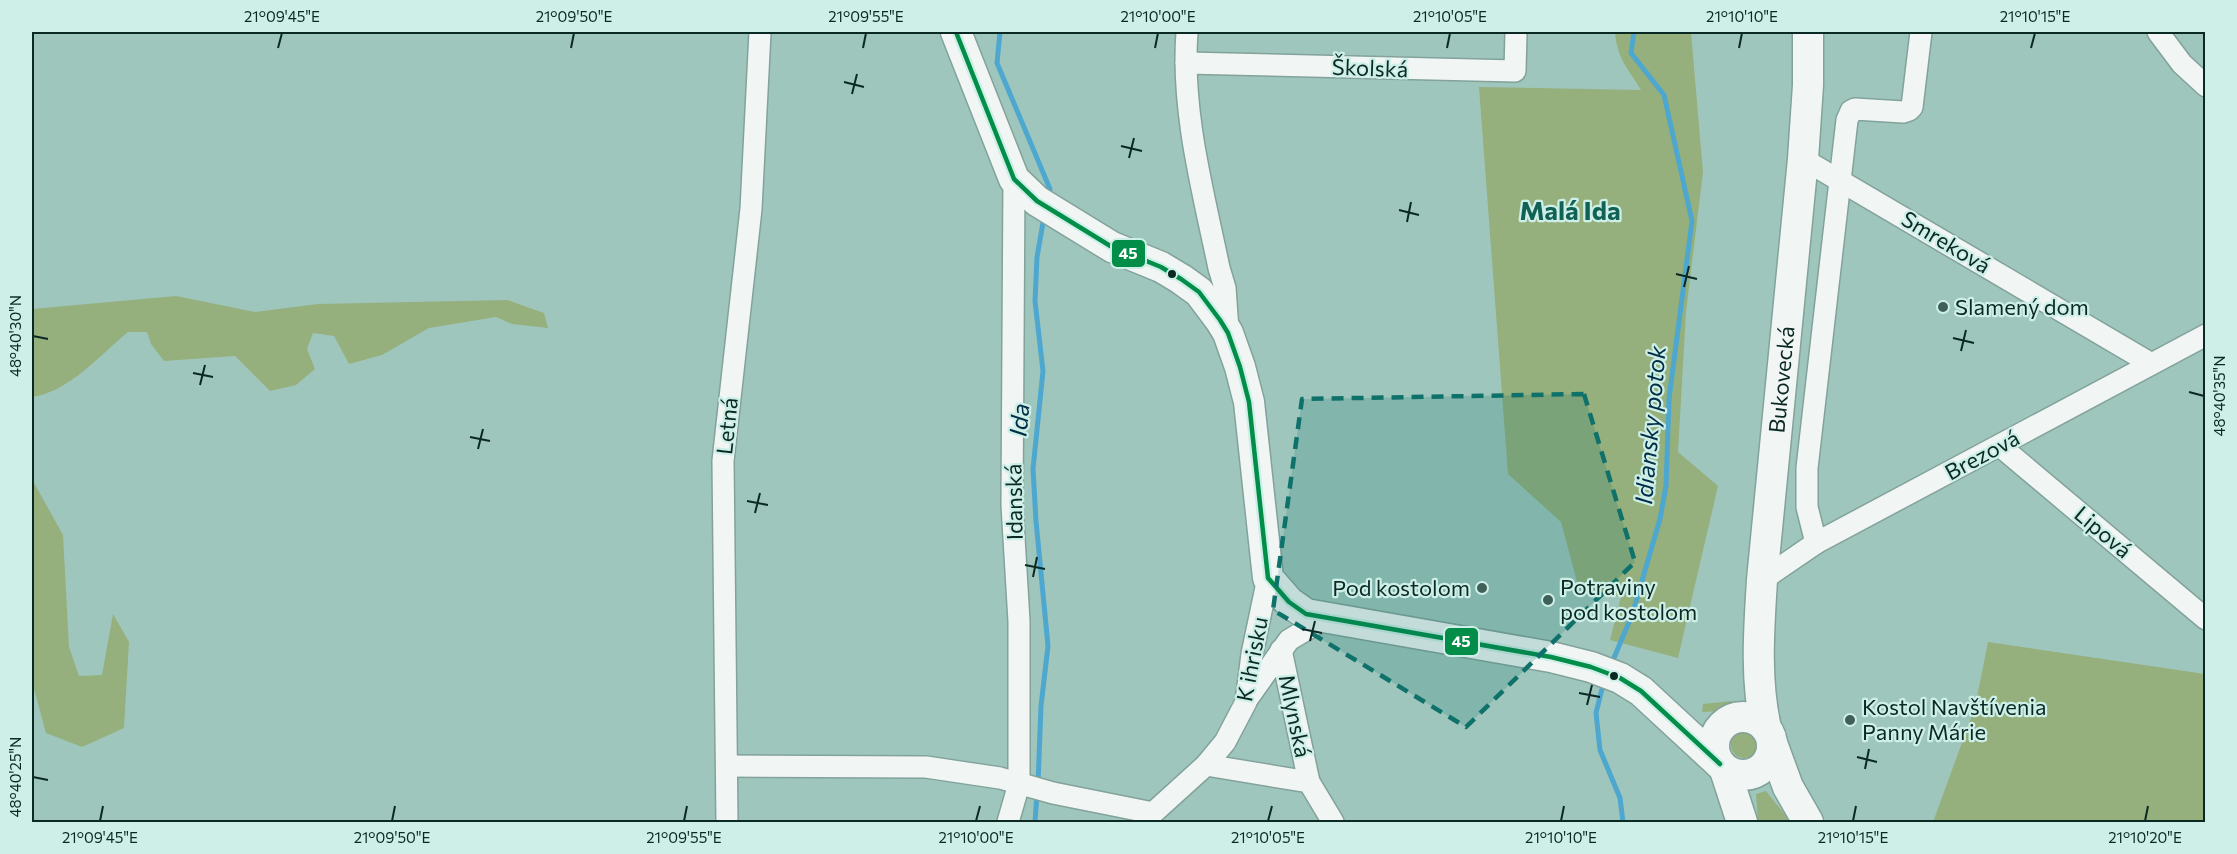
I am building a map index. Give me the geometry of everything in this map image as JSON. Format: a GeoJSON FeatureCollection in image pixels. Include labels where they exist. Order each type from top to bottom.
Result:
{"type":"FeatureCollection","features":[{"type":"Feature","properties":{"kind":"main road"},"geometry":{"type":"LineString","coordinates":[[956,32],[1014,179],[1037,201],[1112,248],[1161,267],[1199,292],[1228,333],[1249,402],[1268,578],[1289,602],[1306,614],[1528,653],[1591,668],[1620,678],[1788,787],[1808,822]]}},
{"type":"Feature","properties":{"kind":"main road","name":"Bukovecká"},"geometry":{"type":"LineString","coordinates":[[1748,759],[1761,702],[1762,580],[1803,159],[1808,85],[1808,32]]}},
{"type":"Feature","properties":{"kind":"main road"},"geometry":{"type":"LineString","coordinates":[[1760,626],[1742,698],[1730,722],[1716,735],[1715,755],[1748,759],[1800,822]]}},
{"type":"Feature","properties":{"kind":"main road"},"geometry":{"type":"LineString","coordinates":[[1646,695],[1695,718],[1730,722],[1749,718],[1748,822]]}},
{"type":"Feature","properties":{"kind":"main road"},"geometry":{"type":"LineString","coordinates":[[1742,822],[1748,759]]}},
{"type":"Feature","properties":{"kind":"street","name":"Letná"},"geometry":{"type":"LineString","coordinates":[[727,822],[723,461],[751,209],[760,32]]}},
{"type":"Feature","properties":{"kind":"street"},"geometry":{"type":"LineString","coordinates":[[1186,32],[1186,63],[1194,144],[1225,288],[1228,333]]}},
{"type":"Feature","properties":{"kind":"street","name":"Školská"},"geometry":{"type":"LineString","coordinates":[[1186,63],[1515,70],[1516,32]]}},
{"type":"Feature","properties":{"kind":"street"},"geometry":{"type":"LineString","coordinates":[[1816,543],[1807,507],[1807,468],[1847,120],[1851,111],[1860,109],[1903,112],[1912,107],[1921,32]]}},
{"type":"Feature","properties":{"kind":"street"},"geometry":{"type":"LineString","coordinates":[[2158,32],[2181,64],[2205,87]]}},
{"type":"Feature","properties":{"kind":"street","name":"Smreková"},"geometry":{"type":"LineString","coordinates":[[1803,159],[2150,363]]}},
{"type":"Feature","properties":{"kind":"street","name":"Idanská"},"geometry":{"type":"LineString","coordinates":[[1008,822],[1023,785],[1012,505],[1014,179]]}},
{"type":"Feature","properties":{"kind":"street"},"geometry":{"type":"LineString","coordinates":[[1199,292],[1219,268]]}},
{"type":"Feature","properties":{"kind":"street","name":"Brezová"},"geometry":{"type":"LineString","coordinates":[[1762,580],[1816,543],[2205,335]]}},
{"type":"Feature","properties":{"kind":"street","name":"Lipová"},"geometry":{"type":"LineString","coordinates":[[2000,446],[2205,619]]}},
{"type":"Feature","properties":{"kind":"street","name":"K ihrisku"},"geometry":{"type":"LineString","coordinates":[[727,766],[927,767],[1000,778],[1154,818],[1206,765],[1225,742],[1246,702],[1252,654],[1268,578]]}},
{"type":"Feature","properties":{"kind":"street"},"geometry":{"type":"LineString","coordinates":[[1246,702],[1289,640],[1326,618]]}},
{"type":"Feature","properties":{"kind":"street","name":"Mlynská"},"geometry":{"type":"LineString","coordinates":[[1281,650],[1309,782],[1333,822]]}},
{"type":"Feature","properties":{"kind":"street","name":"Mlynská"},"geometry":{"type":"LineString","coordinates":[[1206,765],[1309,782]]}},
{"type":"Feature","properties":{"kind":"highlighted area"},"geometry":{"type":"Polygon","coordinates":[[[1584,394],[1635,562],[1466,727],[1273,610],[1302,399],[1584,394]]]}},
{"type":"Feature","properties":{"kind":"green space"},"geometry":{"type":"Polygon","coordinates":[[[1615,32],[1691,32],[1703,172],[1686,312],[1678,452],[1718,486],[1678,658],[1610,640],[1621,597],[1579,589],[1561,522],[1508,474],[1479,87],[1641,90],[1621,56],[1615,32]]]}},
{"type":"Feature","properties":{"kind":"green space"},"geometry":{"type":"Polygon","coordinates":[[[176,296],[255,312],[318,304],[507,300],[544,313],[548,328],[512,324],[496,317],[429,328],[382,355],[349,364],[334,336],[313,333],[307,349],[315,369],[296,385],[270,391],[235,356],[164,361],[151,344],[147,332],[128,332],[71,380],[46,394],[32,397],[32,309],[176,296]]]}},
{"type":"Feature","properties":{"kind":"green space"},"geometry":{"type":"Polygon","coordinates":[[[33,481],[63,535],[69,647],[79,676],[102,675],[113,614],[129,642],[124,728],[82,747],[46,733],[32,682],[33,481]]]}},
{"type":"Feature","properties":{"kind":"green space"},"geometry":{"type":"Polygon","coordinates":[[[1988,642],[2205,674],[2205,822],[1933,822],[1975,707],[1988,642]]]}},
{"type":"Feature","properties":{"kind":"green space"},"geometry":{"type":"Polygon","coordinates":[[[1732,701],[1722,711],[1702,712],[1703,704],[1732,701]]]}},
{"type":"Feature","properties":{"kind":"green space"},"geometry":{"type":"Polygon","coordinates":[[[1744,732],[1753,736],[1757,745],[1753,754],[1744,758],[1735,754],[1731,745],[1735,736],[1744,732]]]}},
{"type":"Feature","properties":{"kind":"green space"},"geometry":{"type":"Polygon","coordinates":[[[1766,791],[1790,821],[1758,822],[1756,794],[1766,791]]]}},
{"type":"Feature","properties":{"kind":"waterway","name":"Ida"},"geometry":{"type":"LineString","coordinates":[[1000,32],[997,63],[1050,189],[1048,196]]}},
{"type":"Feature","properties":{"kind":"waterway","name":"Idiansky potok"},"geometry":{"type":"LineString","coordinates":[[1611,665],[1632,615],[1660,519],[1666,486],[1669,399],[1692,221],[1664,95],[1631,53],[1634,32]]}},
{"type":"Feature","properties":{"kind":"waterway","name":"Ida"},"geometry":{"type":"LineString","coordinates":[[1038,784],[1041,706],[1048,646],[1033,469],[1043,371],[1035,301],[1037,257],[1044,217]]}},
{"type":"Feature","properties":{"kind":"waterway","name":"Idiansky potok"},"geometry":{"type":"LineString","coordinates":[[1604,681],[1596,713],[1600,750],[1620,798],[1623,822]]}},
{"type":"Feature","properties":{"kind":"waterway","name":"Ida"},"geometry":{"type":"LineString","coordinates":[[1035,822],[1037,793]]}},
{"type":"Feature","properties":{"kind":"transit line","name":"45"},"geometry":{"type":"LineString","coordinates":[[956,32],[1014,179],[1037,201],[1112,247],[1161,267],[1181,279],[1199,292],[1228,333],[1249,402],[1268,578],[1289,602],[1306,614],[1551,657],[1591,667],[1620,678],[1641,691],[1720,764]]}},
{"type":"Feature","properties":{"kind":"place","name":"Slamený dom"},"geometry":{"type":"Point","coordinates":[1943,307]}},
{"type":"Feature","properties":{"kind":"place","name":"Pod kostolom"},"geometry":{"type":"Point","coordinates":[1482,588]}},
{"type":"Feature","properties":{"kind":"place","name":"Potraviny pod kostolom"},"geometry":{"type":"Point","coordinates":[1548,600]}},
{"type":"Feature","properties":{"kind":"place","name":"Kostol Navštívenia Panny Márie"},"geometry":{"type":"Point","coordinates":[1850,720]}},
{"type":"Feature","properties":{"kind":"district","name":"Malá Ida"},"geometry":{"type":"Point","coordinates":[1570,211]}}]}
